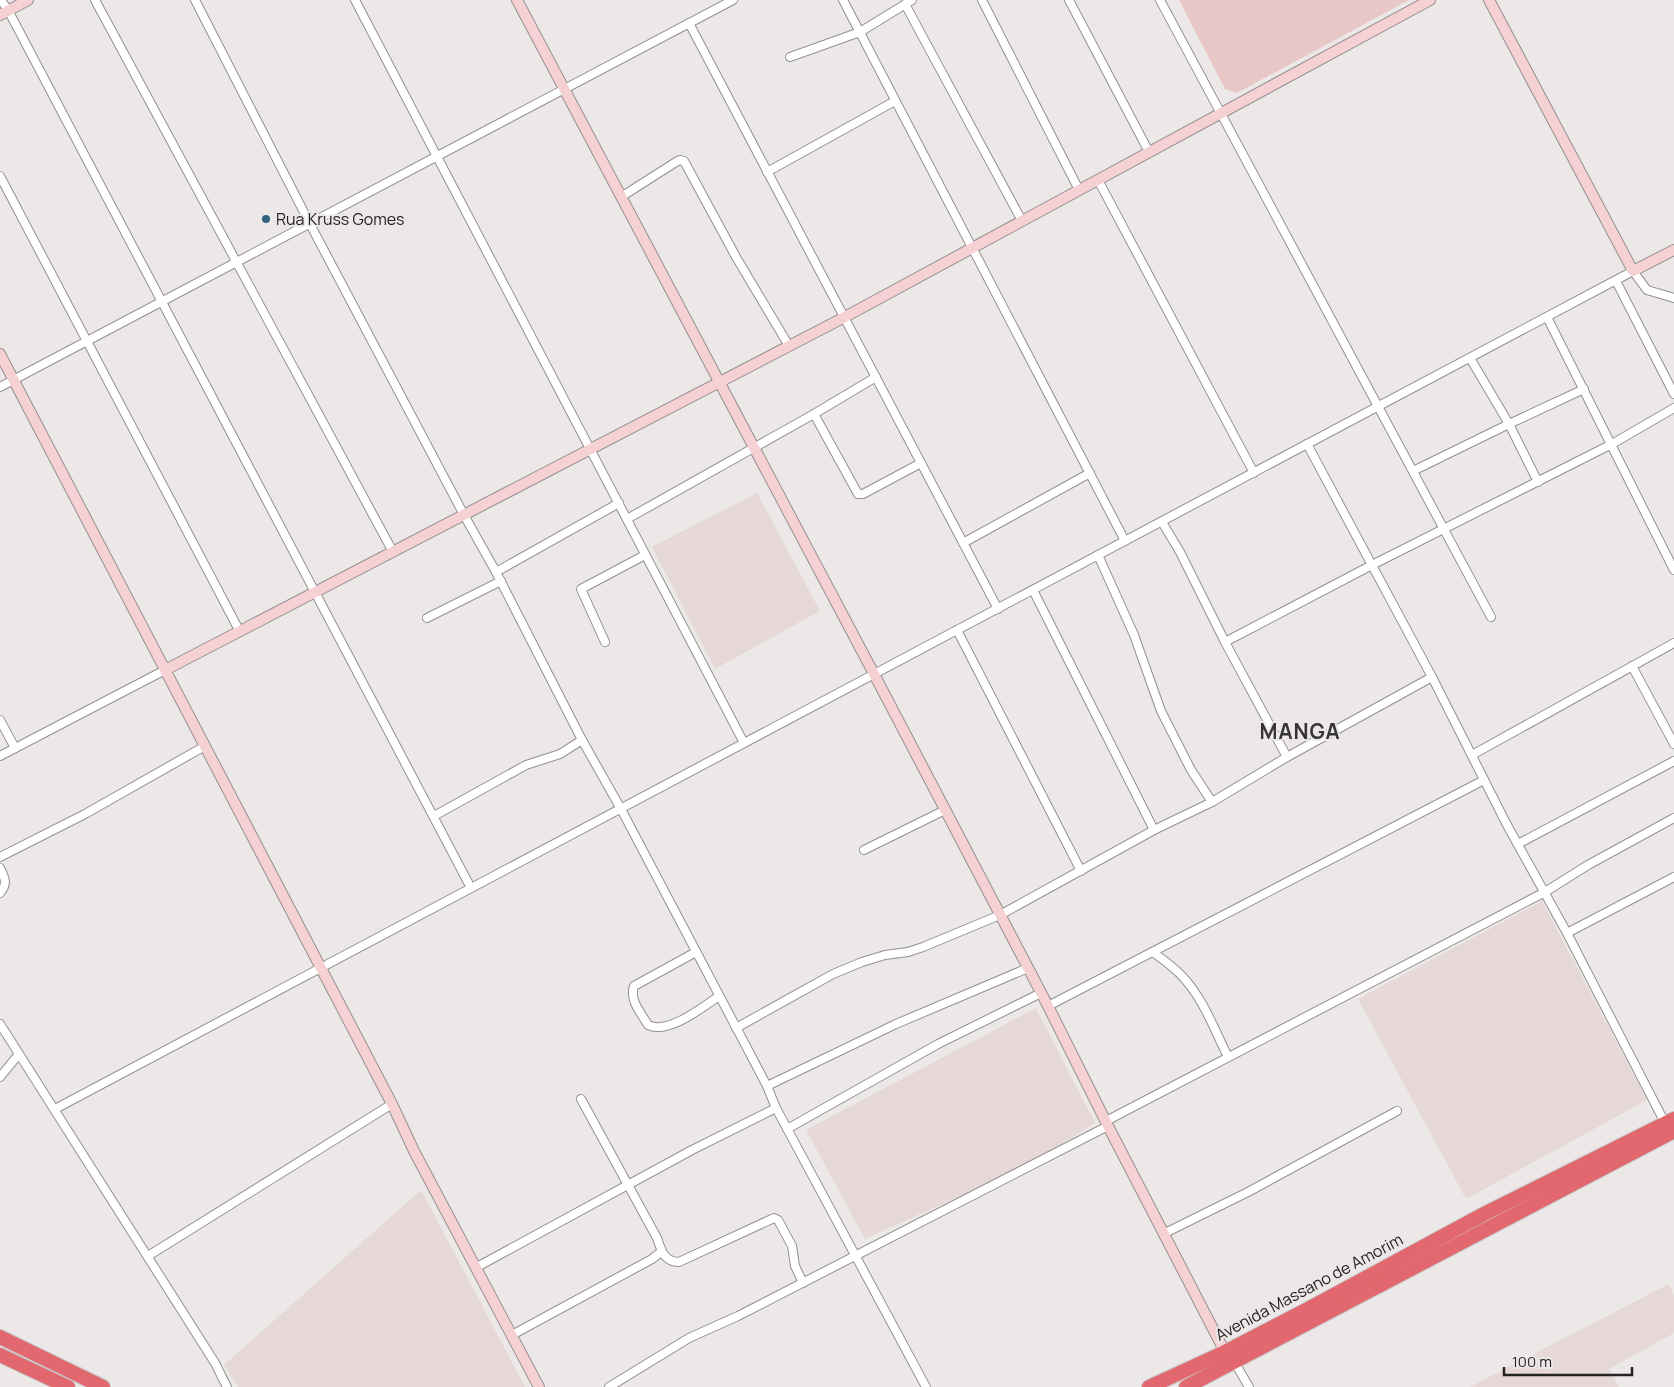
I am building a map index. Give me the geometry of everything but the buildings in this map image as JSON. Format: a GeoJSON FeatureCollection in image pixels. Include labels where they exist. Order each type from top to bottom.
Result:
{"type":"FeatureCollection","features":[{"type":"Feature","properties":{"kind":"highway","name":"Avenida Massano de Amorim"},"geometry":{"type":"LineString","coordinates":[[1186,1387],[1408,1271],[1423,1256],[1484,1214],[1672,1129]]}},
{"type":"Feature","properties":{"kind":"highway","name":"Avenida Massano de Amorim"},"geometry":{"type":"LineString","coordinates":[[1149,1387],[1225,1352],[1308,1309],[1516,1215],[1672,1129]]}},
{"type":"Feature","properties":{"kind":"highway"},"geometry":{"type":"LineString","coordinates":[[0,1337],[104,1387]]}},
{"type":"Feature","properties":{"kind":"highway"},"geometry":{"type":"LineString","coordinates":[[0,1355],[68,1387]]}},
{"type":"Feature","properties":{"kind":"street"},"geometry":{"type":"LineString","coordinates":[[1,0],[4,13],[162,302],[472,888]]}},
{"type":"Feature","properties":{"kind":"street"},"geometry":{"type":"LineString","coordinates":[[4,13],[28,0]]}},
{"type":"Feature","properties":{"kind":"street"},"geometry":{"type":"LineString","coordinates":[[95,0],[393,552]]}},
{"type":"Feature","properties":{"kind":"street"},"geometry":{"type":"LineString","coordinates":[[195,0],[310,224],[501,581],[582,740],[621,808],[767,1086],[787,1129],[926,1387]]}},
{"type":"Feature","properties":{"kind":"street"},"geometry":{"type":"LineString","coordinates":[[355,0],[744,743]]}},
{"type":"Feature","properties":{"kind":"street"},"geometry":{"type":"LineString","coordinates":[[517,0],[1048,1006],[1225,1352]]}},
{"type":"Feature","properties":{"kind":"street"},"geometry":{"type":"LineString","coordinates":[[0,387],[733,0]]}},
{"type":"Feature","properties":{"kind":"street"},"geometry":{"type":"LineString","coordinates":[[843,0],[1125,541]]}},
{"type":"Feature","properties":{"kind":"street"},"geometry":{"type":"LineString","coordinates":[[982,0],[1080,190]]}},
{"type":"Feature","properties":{"kind":"street"},"geometry":{"type":"LineString","coordinates":[[1069,0],[1148,152]]}},
{"type":"Feature","properties":{"kind":"street"},"geometry":{"type":"LineString","coordinates":[[1160,0],[1491,617]]}},
{"type":"Feature","properties":{"kind":"street"},"geometry":{"type":"LineString","coordinates":[[0,756],[843,318],[1430,0]]}},
{"type":"Feature","properties":{"kind":"street"},"geometry":{"type":"LineString","coordinates":[[1489,0],[1633,272],[1648,290],[1674,298]]}},
{"type":"Feature","properties":{"kind":"street"},"geometry":{"type":"LineString","coordinates":[[790,57],[860,32],[908,2],[1022,221]]}},
{"type":"Feature","properties":{"kind":"street"},"geometry":{"type":"LineString","coordinates":[[689,23],[843,318],[998,608]]}},
{"type":"Feature","properties":{"kind":"street"},"geometry":{"type":"LineString","coordinates":[[767,172],[895,101]]}},
{"type":"Feature","properties":{"kind":"street"},"geometry":{"type":"LineString","coordinates":[[622,197],[676,162],[684,161],[736,257],[789,346]]}},
{"type":"Feature","properties":{"kind":"street"},"geometry":{"type":"LineString","coordinates":[[0,176],[240,632]]}},
{"type":"Feature","properties":{"kind":"street"},"geometry":{"type":"LineString","coordinates":[[1098,180],[1254,473]]}},
{"type":"Feature","properties":{"kind":"street"},"geometry":{"type":"LineString","coordinates":[[55,1109],[1674,250]]}},
{"type":"Feature","properties":{"kind":"street"},"geometry":{"type":"LineString","coordinates":[[1616,281],[1674,394]]}},
{"type":"Feature","properties":{"kind":"street"},"geometry":{"type":"LineString","coordinates":[[1547,317],[1674,570]]}},
{"type":"Feature","properties":{"kind":"street"},"geometry":{"type":"LineString","coordinates":[[0,354],[392,1104],[414,1151],[540,1387]]}},
{"type":"Feature","properties":{"kind":"street"},"geometry":{"type":"LineString","coordinates":[[1470,358],[1509,424],[1538,482]]}},
{"type":"Feature","properties":{"kind":"street"},"geometry":{"type":"LineString","coordinates":[[627,519],[876,377]]}},
{"type":"Feature","properties":{"kind":"street"},"geometry":{"type":"LineString","coordinates":[[1413,472],[1584,389]]}},
{"type":"Feature","properties":{"kind":"street"},"geometry":{"type":"LineString","coordinates":[[1225,642],[1372,565],[1612,444],[1674,408]]}},
{"type":"Feature","properties":{"kind":"street"},"geometry":{"type":"LineString","coordinates":[[814,414],[858,494],[863,494],[886,483],[921,463]]}},
{"type":"Feature","properties":{"kind":"street"},"geometry":{"type":"LineString","coordinates":[[1307,444],[1432,677],[1518,844],[1672,1129]]}},
{"type":"Feature","properties":{"kind":"street"},"geometry":{"type":"LineString","coordinates":[[963,543],[1090,473]]}},
{"type":"Feature","properties":{"kind":"street"},"geometry":{"type":"LineString","coordinates":[[496,572],[618,503]]}},
{"type":"Feature","properties":{"kind":"street"},"geometry":{"type":"LineString","coordinates":[[1162,522],[1180,552],[1225,642],[1287,757]]}},
{"type":"Feature","properties":{"kind":"street"},"geometry":{"type":"LineString","coordinates":[[605,642],[581,590],[644,555]]}},
{"type":"Feature","properties":{"kind":"street"},"geometry":{"type":"LineString","coordinates":[[1098,555],[1134,634],[1161,711],[1191,770],[1212,802]]}},
{"type":"Feature","properties":{"kind":"street"},"geometry":{"type":"LineString","coordinates":[[427,618],[501,581]]}},
{"type":"Feature","properties":{"kind":"street"},"geometry":{"type":"LineString","coordinates":[[1033,590],[1154,830]]}},
{"type":"Feature","properties":{"kind":"street"},"geometry":{"type":"LineString","coordinates":[[957,630],[1081,871]]}},
{"type":"Feature","properties":{"kind":"street"},"geometry":{"type":"LineString","coordinates":[[1472,755],[1674,643]]}},
{"type":"Feature","properties":{"kind":"street"},"geometry":{"type":"LineString","coordinates":[[1632,666],[1674,744]]}},
{"type":"Feature","properties":{"kind":"street"},"geometry":{"type":"LineString","coordinates":[[736,1028],[833,974],[885,955],[908,952],[923,947],[1000,915],[1154,830],[1212,802],[1287,757],[1432,677]]}},
{"type":"Feature","properties":{"kind":"street"},"geometry":{"type":"LineString","coordinates":[[0,720],[15,748]]}},
{"type":"Feature","properties":{"kind":"street"},"geometry":{"type":"LineString","coordinates":[[434,816],[526,766],[560,754],[582,740]]}},
{"type":"Feature","properties":{"kind":"street"},"geometry":{"type":"LineString","coordinates":[[0,857],[85,814],[204,746]]}},
{"type":"Feature","properties":{"kind":"street"},"geometry":{"type":"LineString","coordinates":[[1518,844],[1674,761]]}},
{"type":"Feature","properties":{"kind":"street"},"geometry":{"type":"LineString","coordinates":[[1048,1006],[1484,780]]}},
{"type":"Feature","properties":{"kind":"street"},"geometry":{"type":"LineString","coordinates":[[864,850],[945,810]]}},
{"type":"Feature","properties":{"kind":"street"},"geometry":{"type":"LineString","coordinates":[[609,1387],[689,1338],[803,1283],[1107,1124],[1228,1057],[1545,892],[1588,865],[1674,818]]}},
{"type":"Feature","properties":{"kind":"street"},"geometry":{"type":"LineString","coordinates":[[0,868],[6,879],[0,893]]}},
{"type":"Feature","properties":{"kind":"street"},"geometry":{"type":"LineString","coordinates":[[1567,933],[1674,877]]}},
{"type":"Feature","properties":{"kind":"street"},"geometry":{"type":"LineString","coordinates":[[696,952],[634,986],[634,1000],[648,1025],[657,1027],[681,1021],[719,996]]}},
{"type":"Feature","properties":{"kind":"street"},"geometry":{"type":"LineString","coordinates":[[1153,952],[1179,972],[1188,983],[1204,1007],[1228,1057]]}},
{"type":"Feature","properties":{"kind":"street"},"geometry":{"type":"LineString","coordinates":[[767,1086],[896,1024],[1028,968]]}},
{"type":"Feature","properties":{"kind":"street"},"geometry":{"type":"LineString","coordinates":[[787,1129],[938,1044],[1041,993]]}},
{"type":"Feature","properties":{"kind":"street"},"geometry":{"type":"LineString","coordinates":[[0,1024],[215,1362],[227,1387]]}},
{"type":"Feature","properties":{"kind":"street"},"geometry":{"type":"LineString","coordinates":[[0,1077],[19,1054]]}},
{"type":"Feature","properties":{"kind":"street"},"geometry":{"type":"LineString","coordinates":[[581,1099],[666,1258],[679,1262],[774,1218],[778,1220],[792,1246],[795,1266],[803,1283]]}},
{"type":"Feature","properties":{"kind":"street"},"geometry":{"type":"LineString","coordinates":[[148,1256],[392,1104]]}},
{"type":"Feature","properties":{"kind":"street"},"geometry":{"type":"LineString","coordinates":[[477,1267],[692,1150],[776,1108]]}},
{"type":"Feature","properties":{"kind":"street"},"geometry":{"type":"LineString","coordinates":[[1164,1233],[1248,1192],[1397,1111]]}},
{"type":"Feature","properties":{"kind":"street"},"geometry":{"type":"LineString","coordinates":[[512,1335],[662,1252]]}},
{"type":"Feature","properties":{"kind":"street"},"geometry":{"type":"LineString","coordinates":[[1235,1363],[1249,1387]]}},
{"type":"Feature","properties":{"kind":"shaded area"},"geometry":{"type":"Polygon","coordinates":[[[1179,0],[1409,0],[1237,93],[1225,89],[1179,0]]]}},
{"type":"Feature","properties":{"kind":"shaded area"},"geometry":{"type":"Polygon","coordinates":[[[757,493],[820,611],[715,669],[652,547],[757,493]]]}},
{"type":"Feature","properties":{"kind":"shaded area"},"geometry":{"type":"Polygon","coordinates":[[[1542,901],[1647,1100],[1466,1199],[1358,999],[1542,901]]]}},
{"type":"Feature","properties":{"kind":"shaded area"},"geometry":{"type":"Polygon","coordinates":[[[1036,1008],[1095,1123],[1048,1152],[998,1179],[865,1239],[806,1130],[1036,1008]]]}},
{"type":"Feature","properties":{"kind":"shaded area"},"geometry":{"type":"Polygon","coordinates":[[[421,1190],[525,1387],[238,1387],[224,1365],[421,1190]]]}},
{"type":"Feature","properties":{"kind":"shaded area"},"geometry":{"type":"Polygon","coordinates":[[[1669,1284],[1674,1296],[1674,1333],[1609,1369],[1619,1387],[1470,1387],[1669,1284]]]}},
{"type":"Feature","properties":{"kind":"place","name":"Rua Kruss Gomes"},"geometry":{"type":"Point","coordinates":[266,219]}},
{"type":"Feature","properties":{"kind":"district","name":"MANGA"},"geometry":{"type":"Point","coordinates":[1300,731]}}]}
